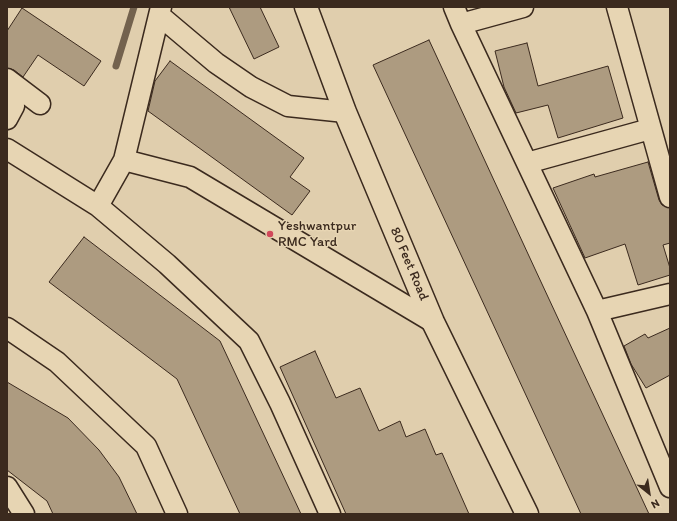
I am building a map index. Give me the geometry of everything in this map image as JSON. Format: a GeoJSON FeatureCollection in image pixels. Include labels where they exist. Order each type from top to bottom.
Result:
{"type":"FeatureCollection","features":[{"type":"Feature","properties":{"kind":"street","name":"80 Feet Road"},"geometry":{"type":"LineString","coordinates":[[306,7],[345,112],[433,322],[527,514]]}},
{"type":"Feature","properties":{"kind":"street"},"geometry":{"type":"LineString","coordinates":[[523,7],[457,16],[597,311],[670,487]]}},
{"type":"Feature","properties":{"kind":"street"},"geometry":{"type":"LineString","coordinates":[[617,7],[670,197]]}},
{"type":"Feature","properties":{"kind":"street"},"geometry":{"type":"LineString","coordinates":[[98,206],[124,160],[160,11],[216,63],[250,87],[288,106],[345,112]]}},
{"type":"Feature","properties":{"kind":"street"},"geometry":{"type":"LineString","coordinates":[[7,80],[40,104]]}},
{"type":"Feature","properties":{"kind":"street"},"geometry":{"type":"LineString","coordinates":[[7,102],[14,106],[7,119]]}},
{"type":"Feature","properties":{"kind":"street"},"geometry":{"type":"LineString","coordinates":[[527,163],[650,129]]}},
{"type":"Feature","properties":{"kind":"street"},"geometry":{"type":"LineString","coordinates":[[7,149],[98,206],[166,264],[249,341],[280,403],[330,514]]}},
{"type":"Feature","properties":{"kind":"street"},"geometry":{"type":"LineString","coordinates":[[124,160],[190,177],[433,322]]}},
{"type":"Feature","properties":{"kind":"street"},"geometry":{"type":"LineString","coordinates":[[597,311],[670,294]]}},
{"type":"Feature","properties":{"kind":"street"},"geometry":{"type":"LineString","coordinates":[[7,328],[57,362],[146,446],[177,514]]}},
{"type":"Feature","properties":{"kind":"street"},"geometry":{"type":"LineString","coordinates":[[7,487],[24,514]]}},
{"type":"Feature","properties":{"kind":"building"},"geometry":{"type":"Polygon","coordinates":[[[229,7],[260,7],[279,47],[254,59],[229,7]]]}},
{"type":"Feature","properties":{"kind":"building"},"geometry":{"type":"Polygon","coordinates":[[[22,8],[101,61],[84,86],[38,55],[23,77],[14,70],[7,68],[7,31],[22,8]]]}},
{"type":"Feature","properties":{"kind":"building"},"geometry":{"type":"Polygon","coordinates":[[[429,40],[649,514],[581,514],[373,65],[429,40]]]}},
{"type":"Feature","properties":{"kind":"building"},"geometry":{"type":"Polygon","coordinates":[[[527,43],[538,86],[608,66],[623,118],[558,138],[548,105],[516,113],[504,87],[495,51],[527,43]]]}},
{"type":"Feature","properties":{"kind":"building"},"geometry":{"type":"Polygon","coordinates":[[[170,61],[304,158],[290,177],[310,191],[292,215],[148,111],[155,81],[170,61]]]}},
{"type":"Feature","properties":{"kind":"building"},"geometry":{"type":"Polygon","coordinates":[[[648,162],[659,200],[662,205],[670,208],[670,243],[663,245],[670,268],[670,275],[638,285],[625,244],[585,258],[553,188],[594,174],[595,177],[648,162]]]}},
{"type":"Feature","properties":{"kind":"building"},"geometry":{"type":"Polygon","coordinates":[[[84,237],[220,341],[301,514],[240,514],[177,379],[49,282],[84,237]]]}},
{"type":"Feature","properties":{"kind":"building"},"geometry":{"type":"Polygon","coordinates":[[[670,328],[670,375],[646,388],[631,364],[624,346],[645,334],[648,338],[670,328]]]}},
{"type":"Feature","properties":{"kind":"building"},"geometry":{"type":"Polygon","coordinates":[[[315,351],[336,398],[360,388],[379,431],[400,421],[406,437],[425,429],[436,455],[442,453],[469,514],[346,514],[280,367],[315,351]]]}},
{"type":"Feature","properties":{"kind":"building"},"geometry":{"type":"Polygon","coordinates":[[[7,382],[68,418],[99,450],[119,477],[137,514],[53,514],[47,501],[7,470],[7,382]]]}},
{"type":"Feature","properties":{"kind":"waterway"},"geometry":{"type":"LineString","coordinates":[[116,66],[134,7]]}},
{"type":"Feature","properties":{"kind":"place","name":"Yeshwantpur RMC Yard"},"geometry":{"type":"Point","coordinates":[270,234]}}]}
